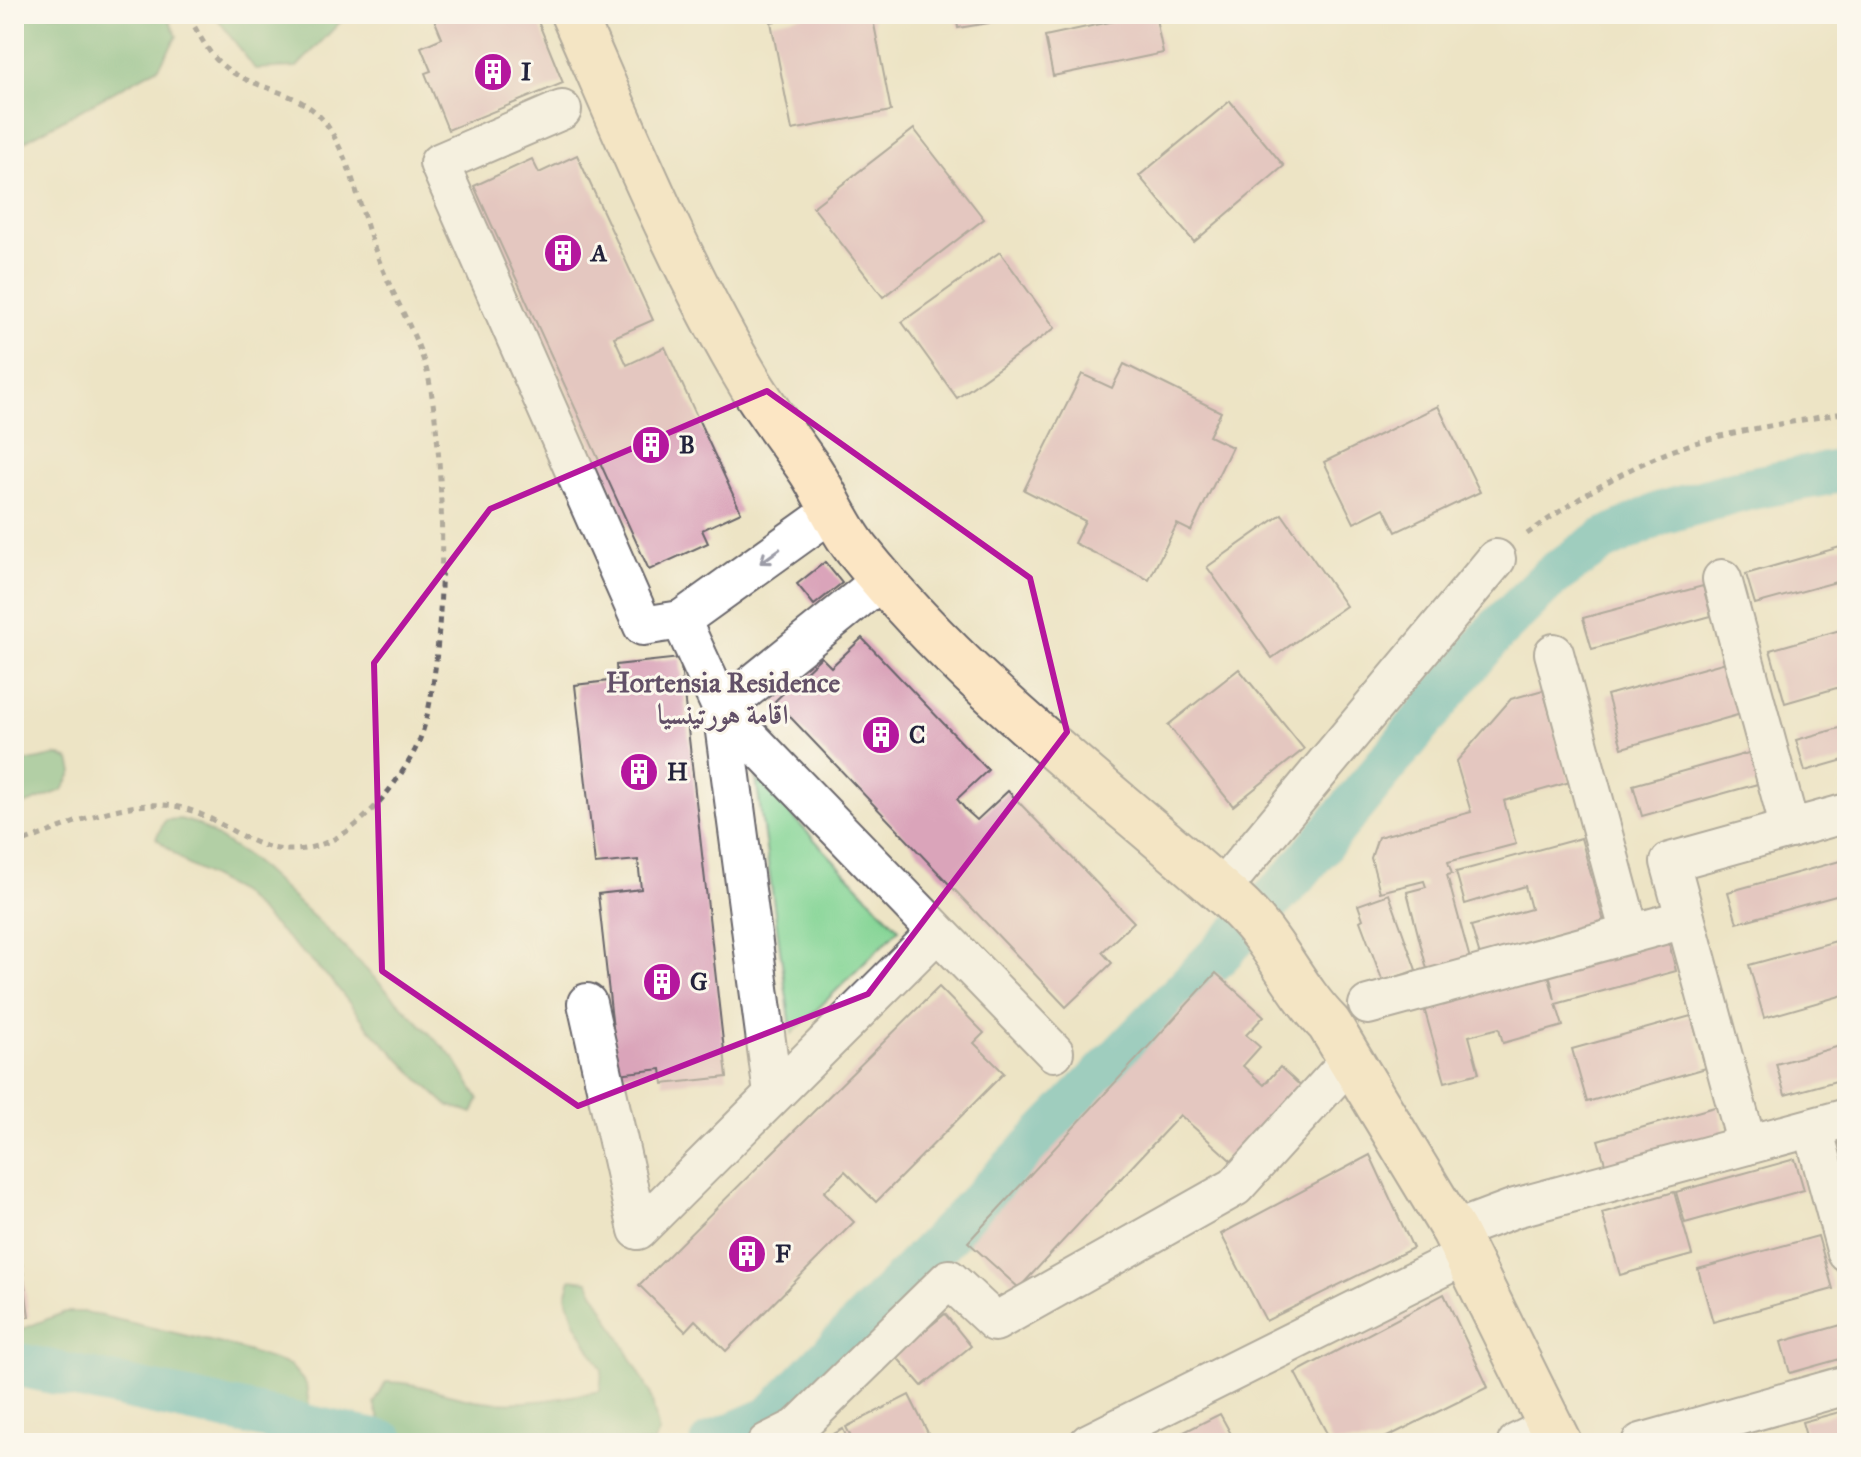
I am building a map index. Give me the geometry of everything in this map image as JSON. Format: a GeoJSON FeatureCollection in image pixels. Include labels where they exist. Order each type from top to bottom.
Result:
{"type":"FeatureCollection","features":[{"type":"Feature","properties":{"kind":"main road"},"geometry":{"type":"LineString","coordinates":[[573,14],[679,247],[751,385],[834,510],[857,551],[924,626],[1147,831],[1220,891],[1264,935],[1304,999],[1329,1024],[1460,1243],[1543,1437]]}},
{"type":"Feature","properties":{"kind":"street"},"geometry":{"type":"LineString","coordinates":[[562,110],[439,163],[643,626],[681,620],[834,510]]}},
{"type":"Feature","properties":{"kind":"street"},"geometry":{"type":"LineString","coordinates":[[1220,891],[1496,559]]}},
{"type":"Feature","properties":{"kind":"street"},"geometry":{"type":"LineString","coordinates":[[722,709],[883,579]]}},
{"type":"Feature","properties":{"kind":"street"},"geometry":{"type":"LineString","coordinates":[[1722,579],[1790,829]]}},
{"type":"Feature","properties":{"kind":"street"},"geometry":{"type":"LineString","coordinates":[[681,620],[722,709],[773,1094]]}},
{"type":"Feature","properties":{"kind":"street"},"geometry":{"type":"LineString","coordinates":[[1554,653],[1630,934]]}},
{"type":"Feature","properties":{"kind":"street"},"geometry":{"type":"LineString","coordinates":[[722,709],[1054,1052]]}},
{"type":"Feature","properties":{"kind":"street"},"geometry":{"type":"LineString","coordinates":[[1615,877],[1847,813]]}},
{"type":"Feature","properties":{"kind":"street"},"geometry":{"type":"LineString","coordinates":[[1670,862],[1747,1145]]}},
{"type":"Feature","properties":{"kind":"street"},"geometry":{"type":"LineString","coordinates":[[1368,1005],[1685,919]]}},
{"type":"Feature","properties":{"kind":"street"},"geometry":{"type":"LineString","coordinates":[[587,1003],[638,1230],[936,933]]}},
{"type":"Feature","properties":{"kind":"street"},"geometry":{"type":"LineString","coordinates":[[767,1443],[797,1428],[949,1279],[995,1322],[1235,1187],[1350,1060]]}},
{"type":"Feature","properties":{"kind":"street"},"geometry":{"type":"LineString","coordinates":[[1089,1443],[1460,1243],[1515,1208],[1830,1123],[1847,1253]]}},
{"type":"Feature","properties":{"kind":"street"},"geometry":{"type":"LineString","coordinates":[[1641,1443],[1847,1385]]}},
{"type":"Feature","properties":{"kind":"path"},"geometry":{"type":"LineString","coordinates":[[14,845],[131,805],[185,808],[264,848],[284,850],[332,840],[355,827],[396,778],[416,748],[424,724],[437,657],[442,489],[426,370],[377,255],[349,162],[326,124],[309,104],[254,83],[215,59],[187,14]]}},
{"type":"Feature","properties":{"kind":"path"},"geometry":{"type":"LineString","coordinates":[[1496,559],[1567,506],[1629,471],[1694,443],[1847,412]]}},
{"type":"Feature","properties":{"kind":"highlighted area"},"geometry":{"type":"Polygon","coordinates":[[[767,391],[1030,578],[1067,732],[868,994],[578,1106],[382,971],[374,663],[490,509],[767,391]]]}},
{"type":"Feature","properties":{"kind":"green space"},"geometry":{"type":"Polygon","coordinates":[[[14,14],[166,14],[177,36],[159,67],[14,147],[14,14]]]}},
{"type":"Feature","properties":{"kind":"green space"},"geometry":{"type":"Polygon","coordinates":[[[214,14],[348,14],[297,67],[255,69],[214,14]]]}},
{"type":"Feature","properties":{"kind":"green space"},"geometry":{"type":"Polygon","coordinates":[[[58,755],[70,760],[73,772],[63,790],[14,809],[14,764],[58,755]]]}},
{"type":"Feature","properties":{"kind":"green space"},"geometry":{"type":"Polygon","coordinates":[[[756,778],[899,929],[792,1034],[756,778]]]}},
{"type":"Feature","properties":{"kind":"green space"},"geometry":{"type":"Polygon","coordinates":[[[180,819],[197,824],[251,859],[318,921],[454,1058],[479,1099],[473,1113],[447,1105],[418,1078],[369,1028],[332,981],[239,892],[188,865],[156,838],[165,820],[180,819]]]}},
{"type":"Feature","properties":{"kind":"green space"},"geometry":{"type":"Polygon","coordinates":[[[571,1279],[588,1281],[650,1392],[659,1433],[653,1443],[520,1446],[445,1443],[395,1433],[383,1424],[374,1404],[386,1382],[411,1384],[471,1399],[512,1403],[600,1391],[602,1370],[575,1322],[566,1295],[571,1279]]]}},
{"type":"Feature","properties":{"kind":"green space"},"geometry":{"type":"Polygon","coordinates":[[[65,1312],[85,1312],[231,1346],[290,1365],[306,1384],[309,1406],[293,1415],[46,1358],[21,1349],[15,1340],[22,1329],[65,1312]]]}},
{"type":"Feature","properties":{"kind":"building","name":"I"},"geometry":{"type":"Polygon","coordinates":[[[432,14],[535,14],[563,83],[448,130],[425,73],[431,71],[421,47],[442,38],[432,14]]]}},
{"type":"Feature","properties":{"kind":"building"},"geometry":{"type":"Polygon","coordinates":[[[811,14],[872,14],[891,111],[792,130],[771,22],[811,14]]]}},
{"type":"Feature","properties":{"kind":"building"},"geometry":{"type":"Polygon","coordinates":[[[956,14],[1032,14],[1032,16],[958,28],[956,14]]]}},
{"type":"Feature","properties":{"kind":"building"},"geometry":{"type":"Polygon","coordinates":[[[1155,14],[1163,53],[1053,76],[1045,36],[1155,14]]]}},
{"type":"Feature","properties":{"kind":"building"},"geometry":{"type":"Polygon","coordinates":[[[1230,101],[1284,166],[1194,242],[1139,176],[1230,101]]]}},
{"type":"Feature","properties":{"kind":"building"},"geometry":{"type":"Polygon","coordinates":[[[914,129],[984,219],[883,297],[813,207],[914,129]]]}},
{"type":"Feature","properties":{"kind":"building"},"geometry":{"type":"Polygon","coordinates":[[[577,155],[653,320],[614,337],[627,365],[665,347],[741,512],[702,530],[708,543],[649,570],[474,186],[532,159],[539,173],[577,155]]]}},
{"type":"Feature","properties":{"kind":"building"},"geometry":{"type":"Polygon","coordinates":[[[1000,252],[1055,328],[957,398],[902,322],[1000,252]]]}},
{"type":"Feature","properties":{"kind":"building"},"geometry":{"type":"Polygon","coordinates":[[[1124,364],[1221,412],[1209,436],[1232,447],[1191,531],[1177,524],[1149,580],[1074,543],[1085,521],[1024,490],[1082,374],[1112,388],[1124,364]]]}},
{"type":"Feature","properties":{"kind":"building"},"geometry":{"type":"Polygon","coordinates":[[[1438,406],[1480,492],[1396,532],[1384,508],[1354,523],[1324,462],[1438,406]]]}},
{"type":"Feature","properties":{"kind":"building"},"geometry":{"type":"Polygon","coordinates":[[[1282,514],[1346,606],[1272,658],[1207,567],[1282,514]]]}},
{"type":"Feature","properties":{"kind":"building"},"geometry":{"type":"Polygon","coordinates":[[[1847,545],[1847,579],[1755,604],[1746,574],[1847,545]]]}},
{"type":"Feature","properties":{"kind":"building"},"geometry":{"type":"Polygon","coordinates":[[[825,562],[842,583],[814,605],[797,584],[825,562]]]}},
{"type":"Feature","properties":{"kind":"building"},"geometry":{"type":"Polygon","coordinates":[[[1703,586],[1711,616],[1592,649],[1583,618],[1703,586]]]}},
{"type":"Feature","properties":{"kind":"building"},"geometry":{"type":"Polygon","coordinates":[[[1847,628],[1847,685],[1785,703],[1770,650],[1847,628]]]}},
{"type":"Feature","properties":{"kind":"building"},"geometry":{"type":"Polygon","coordinates":[[[862,638],[988,770],[957,799],[966,810],[977,820],[1008,791],[1134,922],[1102,952],[1112,963],[1066,1007],[775,701],[821,657],[831,667],[862,638]]]}},
{"type":"Feature","properties":{"kind":"building"},"geometry":{"type":"Polygon","coordinates":[[[680,658],[727,1077],[663,1084],[661,1069],[618,1074],[598,894],[641,889],[638,860],[595,864],[575,685],[617,680],[616,665],[680,658]]]}},
{"type":"Feature","properties":{"kind":"building"},"geometry":{"type":"Polygon","coordinates":[[[1726,662],[1741,714],[1622,748],[1607,695],[1726,662]]]}},
{"type":"Feature","properties":{"kind":"building"},"geometry":{"type":"Polygon","coordinates":[[[1239,669],[1304,749],[1233,806],[1168,725],[1239,669]]]}},
{"type":"Feature","properties":{"kind":"building"},"geometry":{"type":"Polygon","coordinates":[[[1543,690],[1570,782],[1504,801],[1516,844],[1448,862],[1452,874],[1447,875],[1470,959],[1427,969],[1407,892],[1426,887],[1424,881],[1380,892],[1371,858],[1378,837],[1471,812],[1456,762],[1511,699],[1543,690]]]}},
{"type":"Feature","properties":{"kind":"building"},"geometry":{"type":"Polygon","coordinates":[[[1847,726],[1847,759],[1805,771],[1796,740],[1847,726]]]}},
{"type":"Feature","properties":{"kind":"building"},"geometry":{"type":"Polygon","coordinates":[[[1752,752],[1761,783],[1642,816],[1633,785],[1752,752]]]}},
{"type":"Feature","properties":{"kind":"building"},"geometry":{"type":"Polygon","coordinates":[[[1581,838],[1604,922],[1480,956],[1471,926],[1531,909],[1525,886],[1465,904],[1456,872],[1581,838]]]}},
{"type":"Feature","properties":{"kind":"building"},"geometry":{"type":"Polygon","coordinates":[[[1847,859],[1847,893],[1737,923],[1728,892],[1847,859]]]}},
{"type":"Feature","properties":{"kind":"building"},"geometry":{"type":"Polygon","coordinates":[[[1389,894],[1416,970],[1383,982],[1360,921],[1363,919],[1358,905],[1389,894]]]}},
{"type":"Feature","properties":{"kind":"building"},"geometry":{"type":"Polygon","coordinates":[[[1847,938],[1847,994],[1764,1018],[1749,965],[1847,938]]]}},
{"type":"Feature","properties":{"kind":"building"},"geometry":{"type":"Polygon","coordinates":[[[1668,939],[1676,971],[1556,1004],[1563,1026],[1503,1043],[1499,1028],[1469,1036],[1479,1073],[1445,1082],[1424,1008],[1548,974],[1555,1000],[1549,973],[1668,939]]]}},
{"type":"Feature","properties":{"kind":"building"},"geometry":{"type":"Polygon","coordinates":[[[1216,973],[1264,1016],[1246,1035],[1260,1047],[1243,1066],[1264,1085],[1280,1067],[1305,1090],[1236,1165],[1180,1115],[1019,1288],[968,1242],[1216,973]]]}},
{"type":"Feature","properties":{"kind":"building"},"geometry":{"type":"Polygon","coordinates":[[[939,987],[984,1033],[974,1043],[1004,1073],[876,1202],[845,1171],[824,1192],[854,1222],[726,1351],[695,1320],[685,1331],[639,1285],[939,987]]]}},
{"type":"Feature","properties":{"kind":"building"},"geometry":{"type":"Polygon","coordinates":[[[1691,1016],[1706,1068],[1587,1102],[1572,1049],[1691,1016]]]}},
{"type":"Feature","properties":{"kind":"building"},"geometry":{"type":"Polygon","coordinates":[[[1847,1044],[1847,1078],[1785,1095],[1776,1064],[1847,1044]]]}},
{"type":"Feature","properties":{"kind":"building"},"geometry":{"type":"Polygon","coordinates":[[[1718,1106],[1726,1138],[1607,1170],[1598,1140],[1718,1106]]]}},
{"type":"Feature","properties":{"kind":"building"},"geometry":{"type":"Polygon","coordinates":[[[1370,1155],[1413,1248],[1266,1321],[1221,1234],[1370,1155]]]}},
{"type":"Feature","properties":{"kind":"building"},"geometry":{"type":"Polygon","coordinates":[[[1795,1159],[1804,1190],[1685,1223],[1676,1192],[1795,1159]]]}},
{"type":"Feature","properties":{"kind":"building"},"geometry":{"type":"Polygon","coordinates":[[[1674,1192],[1692,1255],[1620,1275],[1602,1213],[1674,1192]]]}},
{"type":"Feature","properties":{"kind":"building"},"geometry":{"type":"Polygon","coordinates":[[[1818,1236],[1833,1289],[1713,1322],[1698,1269],[1818,1236]]]}},
{"type":"Feature","properties":{"kind":"building"},"geometry":{"type":"Polygon","coordinates":[[[14,1255],[21,1255],[29,1317],[14,1319],[14,1255]]]}},
{"type":"Feature","properties":{"kind":"building"},"geometry":{"type":"Polygon","coordinates":[[[1444,1294],[1488,1387],[1375,1443],[1332,1443],[1295,1373],[1444,1294]]]}},
{"type":"Feature","properties":{"kind":"building"},"geometry":{"type":"Polygon","coordinates":[[[945,1314],[971,1346],[922,1386],[895,1355],[945,1314]]]}},
{"type":"Feature","properties":{"kind":"building"},"geometry":{"type":"Polygon","coordinates":[[[1841,1325],[1847,1357],[1790,1373],[1781,1342],[1841,1325]]]}},
{"type":"Feature","properties":{"kind":"building"},"geometry":{"type":"Polygon","coordinates":[[[909,1395],[933,1443],[854,1443],[846,1427],[909,1395]]]}},
{"type":"Feature","properties":{"kind":"building"},"geometry":{"type":"Polygon","coordinates":[[[1847,1410],[1847,1443],[1808,1443],[1802,1422],[1847,1410]]]}},
{"type":"Feature","properties":{"kind":"building"},"geometry":{"type":"Polygon","coordinates":[[[1220,1414],[1236,1443],[1162,1443],[1220,1414]]]}},
{"type":"Feature","properties":{"kind":"building"},"geometry":{"type":"Polygon","coordinates":[[[843,1429],[849,1443],[817,1443],[843,1429]]]}},
{"type":"Feature","properties":{"kind":"waterway"},"geometry":{"type":"LineString","coordinates":[[712,1443],[770,1418],[1295,876],[1495,632],[1553,575],[1602,541],[1661,513],[1747,489],[1847,470]]}},
{"type":"Feature","properties":{"kind":"waterway"},"geometry":{"type":"LineString","coordinates":[[14,1364],[385,1443]]}},
{"type":"Feature","properties":{"kind":"place","name":"I"},"geometry":{"type":"Point","coordinates":[493,72]}},
{"type":"Feature","properties":{"kind":"place","name":"A"},"geometry":{"type":"Point","coordinates":[563,253]}},
{"type":"Feature","properties":{"kind":"place","name":"B"},"geometry":{"type":"Point","coordinates":[651,445]}},
{"type":"Feature","properties":{"kind":"place","name":"C"},"geometry":{"type":"Point","coordinates":[881,735]}},
{"type":"Feature","properties":{"kind":"place","name":"H"},"geometry":{"type":"Point","coordinates":[639,772]}},
{"type":"Feature","properties":{"kind":"place","name":"G"},"geometry":{"type":"Point","coordinates":[662,982]}},
{"type":"Feature","properties":{"kind":"place","name":"F"},"geometry":{"type":"Point","coordinates":[747,1254]}},
{"type":"Feature","properties":{"kind":"district","name":"Hortensia Residence اقامة هورتينسيا"},"geometry":{"type":"Point","coordinates":[723,698]}}]}
